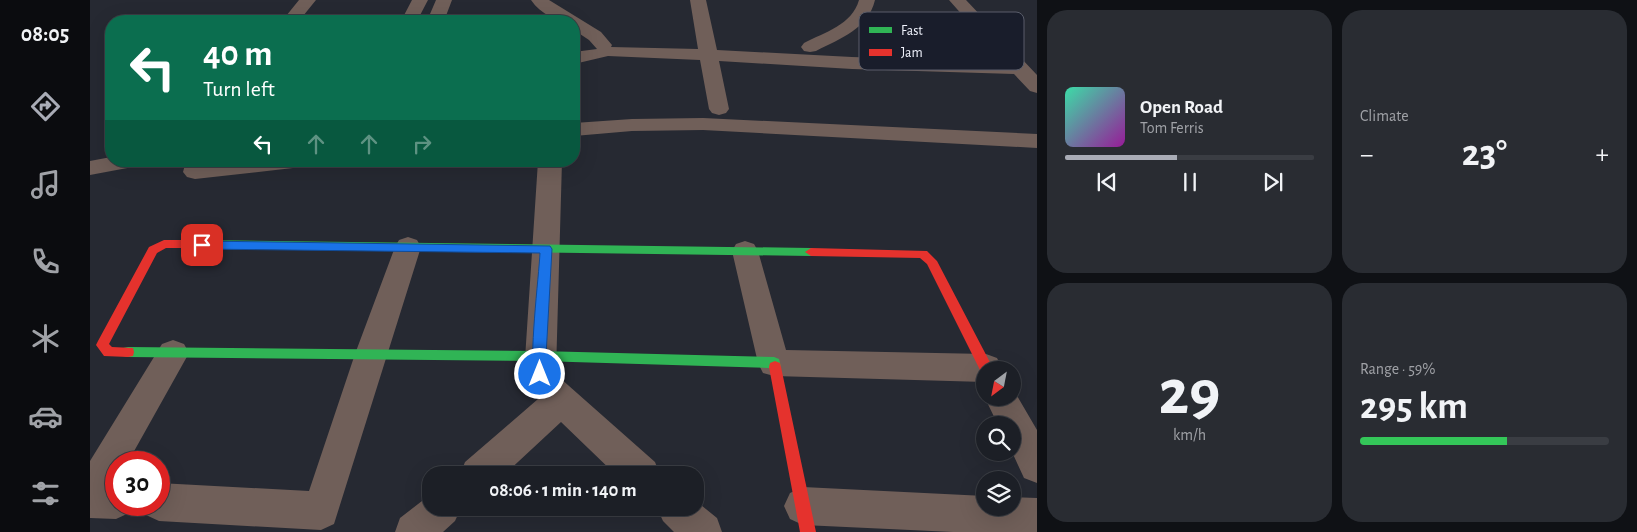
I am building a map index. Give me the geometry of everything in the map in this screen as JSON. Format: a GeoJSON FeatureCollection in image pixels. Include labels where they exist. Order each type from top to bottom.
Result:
{"type":"FeatureCollection","features":[{"type":"Feature","properties":{"kind":"street"},"geometry":{"type":"LineString","coordinates":[[295,15],[308,0]]}},
{"type":"Feature","properties":{"kind":"street"},"geometry":{"type":"LineString","coordinates":[[413,15],[420,0]]}},
{"type":"Feature","properties":{"kind":"street"},"geometry":{"type":"LineString","coordinates":[[438,15],[444,0]]}},
{"type":"Feature","properties":{"kind":"street"},"geometry":{"type":"LineString","coordinates":[[539,0],[560,15]]}},
{"type":"Feature","properties":{"kind":"street"},"geometry":{"type":"LineString","coordinates":[[698,0],[719,109]]}},
{"type":"Feature","properties":{"kind":"street"},"geometry":{"type":"LineString","coordinates":[[863,12],[866,8],[867,0]]}},
{"type":"Feature","properties":{"kind":"street"},"geometry":{"type":"LineString","coordinates":[[957,0],[968,12]]}},
{"type":"Feature","properties":{"kind":"street"},"geometry":{"type":"LineString","coordinates":[[810,47],[859,18]]}},
{"type":"Feature","properties":{"kind":"street"},"geometry":{"type":"LineString","coordinates":[[580,27],[595,36],[605,50]]}},
{"type":"Feature","properties":{"kind":"street"},"geometry":{"type":"LineString","coordinates":[[580,56],[605,50],[859,63]]}},
{"type":"Feature","properties":{"kind":"street"},"geometry":{"type":"LineString","coordinates":[[1021,70],[1037,87]]}},
{"type":"Feature","properties":{"kind":"street"},"geometry":{"type":"LineString","coordinates":[[580,112],[634,108],[719,109],[1037,125]]}},
{"type":"Feature","properties":{"kind":"street"},"geometry":{"type":"LineString","coordinates":[[580,129],[632,125],[703,124],[1037,141]]}},
{"type":"Feature","properties":{"kind":"street"},"geometry":{"type":"LineString","coordinates":[[90,168],[105,165]]}},
{"type":"Feature","properties":{"kind":"street"},"geometry":{"type":"LineString","coordinates":[[197,167],[196,172],[240,167]]}},
{"type":"Feature","properties":{"kind":"street"},"geometry":{"type":"LineString","coordinates":[[550,167],[539,356],[540,374],[543,381],[561,400],[632,466]]}},
{"type":"Feature","properties":{"kind":"street"},"geometry":{"type":"LineString","coordinates":[[976,369],[539,356],[109,352],[102,345],[153,250],[164,244],[923,254],[931,261],[983,361]]}},
{"type":"Feature","properties":{"kind":"street"},"geometry":{"type":"LineString","coordinates":[[170,503],[317,521],[408,247]]}},
{"type":"Feature","properties":{"kind":"street"},"geometry":{"type":"LineString","coordinates":[[745,251],[774,363],[806,519],[1037,517]]}},
{"type":"Feature","properties":{"kind":"street"},"geometry":{"type":"LineString","coordinates":[[105,499],[90,497],[173,353]]}},
{"type":"Feature","properties":{"kind":"street"},"geometry":{"type":"LineString","coordinates":[[488,466],[561,400]]}},
{"type":"Feature","properties":{"kind":"street"},"geometry":{"type":"LineString","coordinates":[[1006,406],[1037,466]]}},
{"type":"Feature","properties":{"kind":"street"},"geometry":{"type":"LineString","coordinates":[[685,516],[703,532]]}},
{"type":"Feature","properties":{"kind":"traffic: fast"},"geometry":{"type":"LineString","coordinates":[[202,244],[811,252]]}},
{"type":"Feature","properties":{"kind":"traffic: fast"},"geometry":{"type":"LineString","coordinates":[[128,352],[539,356],[774,363],[775,367]]}},
{"type":"Feature","properties":{"kind":"traffic: jam"},"geometry":{"type":"LineString","coordinates":[[128,352],[109,352],[102,345],[153,250],[164,244],[202,244]]}},
{"type":"Feature","properties":{"kind":"traffic: jam"},"geometry":{"type":"LineString","coordinates":[[811,252],[923,254],[931,261],[982,361]]}},
{"type":"Feature","properties":{"kind":"traffic: jam"},"geometry":{"type":"LineString","coordinates":[[775,367],[808,532]]}},
{"type":"Feature","properties":{"kind":"route"},"geometry":{"type":"LineString","coordinates":[[202,245],[546,249],[539,356],[540,374]]}}]}
